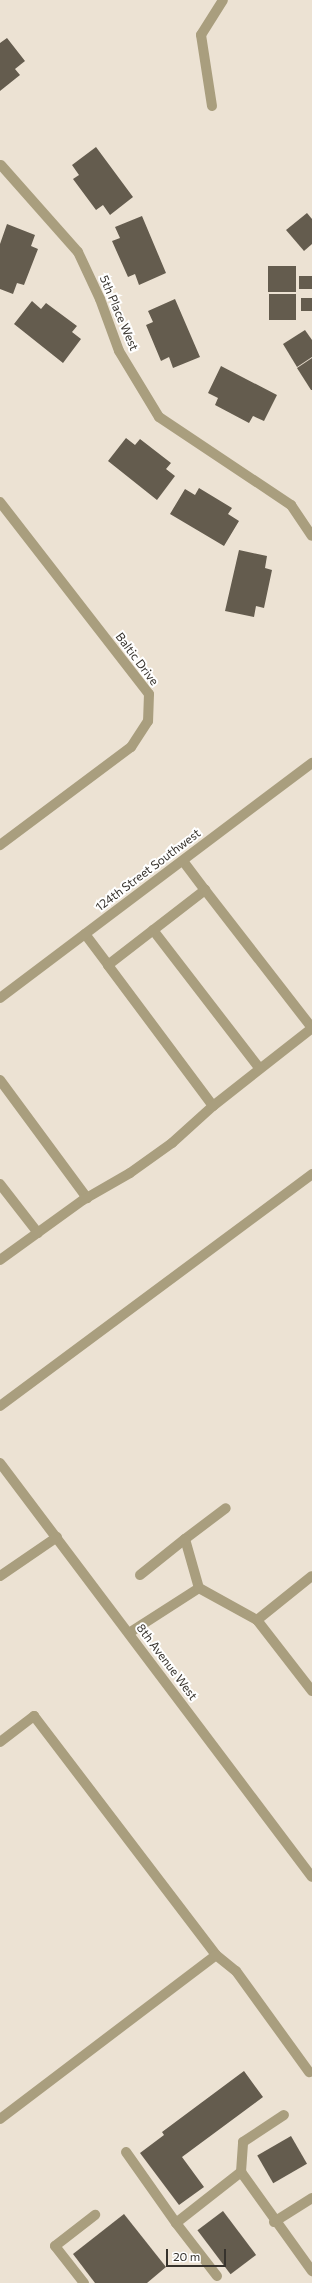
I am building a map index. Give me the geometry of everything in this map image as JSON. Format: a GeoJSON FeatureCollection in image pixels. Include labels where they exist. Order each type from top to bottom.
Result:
{"type":"FeatureCollection","features":[{"type":"Feature","properties":{"kind":"street"},"geometry":{"type":"LineString","coordinates":[[212,106],[201,34],[223,0]]}},
{"type":"Feature","properties":{"kind":"street","name":"5th Place West"},"geometry":{"type":"LineString","coordinates":[[1,165],[78,252],[100,299],[119,350],[159,417],[291,505],[312,536]]}},
{"type":"Feature","properties":{"kind":"street","name":"Baltic Drive"},"geometry":{"type":"LineString","coordinates":[[0,502],[149,694],[148,721],[131,747],[0,845]]}},
{"type":"Feature","properties":{"kind":"street","name":"124th Street Southwest"},"geometry":{"type":"LineString","coordinates":[[0,998],[312,764]]}},
{"type":"Feature","properties":{"kind":"street"},"geometry":{"type":"LineString","coordinates":[[0,1260],[87,1198],[172,1143],[213,1106],[312,1028],[183,860]]}},
{"type":"Feature","properties":{"kind":"street"},"geometry":{"type":"LineString","coordinates":[[108,965],[205,890]]}},
{"type":"Feature","properties":{"kind":"street"},"geometry":{"type":"LineString","coordinates":[[153,930],[260,1069]]}},
{"type":"Feature","properties":{"kind":"street"},"geometry":{"type":"LineString","coordinates":[[85,934],[213,1106]]}},
{"type":"Feature","properties":{"kind":"street"},"geometry":{"type":"LineString","coordinates":[[0,1080],[87,1198]]}},
{"type":"Feature","properties":{"kind":"street"},"geometry":{"type":"LineString","coordinates":[[0,1406],[312,1174]]}},
{"type":"Feature","properties":{"kind":"street"},"geometry":{"type":"LineString","coordinates":[[0,1184],[38,1233]]}},
{"type":"Feature","properties":{"kind":"street","name":"8th Avenue West"},"geometry":{"type":"LineString","coordinates":[[0,1463],[312,1877]]}},
{"type":"Feature","properties":{"kind":"street"},"geometry":{"type":"LineString","coordinates":[[140,1575],[226,1508]]}},
{"type":"Feature","properties":{"kind":"street"},"geometry":{"type":"LineString","coordinates":[[0,1576],[57,1537]]}},
{"type":"Feature","properties":{"kind":"street"},"geometry":{"type":"LineString","coordinates":[[185,1539],[199,1588],[256,1620],[312,1691]]}},
{"type":"Feature","properties":{"kind":"street"},"geometry":{"type":"LineString","coordinates":[[256,1620],[312,1576]]}},
{"type":"Feature","properties":{"kind":"street"},"geometry":{"type":"LineString","coordinates":[[129,1633],[199,1588]]}},
{"type":"Feature","properties":{"kind":"street"},"geometry":{"type":"LineString","coordinates":[[0,1742],[34,1716],[216,1955],[236,1971],[309,2072]]}},
{"type":"Feature","properties":{"kind":"street"},"geometry":{"type":"LineString","coordinates":[[0,2118],[216,1955]]}},
{"type":"Feature","properties":{"kind":"street"},"geometry":{"type":"LineString","coordinates":[[284,2115],[243,2142],[241,2172],[274,2222],[312,2271]]}},
{"type":"Feature","properties":{"kind":"street"},"geometry":{"type":"LineString","coordinates":[[126,2152],[176,2223],[217,2276]]}},
{"type":"Feature","properties":{"kind":"street"},"geometry":{"type":"LineString","coordinates":[[176,2223],[241,2172]]}},
{"type":"Feature","properties":{"kind":"street"},"geometry":{"type":"LineString","coordinates":[[274,2222],[312,2198]]}},
{"type":"Feature","properties":{"kind":"street"},"geometry":{"type":"LineString","coordinates":[[84,2283],[55,2246],[95,2215]]}},
{"type":"Feature","properties":{"kind":"building"},"geometry":{"type":"Polygon","coordinates":[[[7,38],[25,61],[15,69],[20,75],[0,91],[0,43],[7,38]]]}},
{"type":"Feature","properties":{"kind":"building"},"geometry":{"type":"Polygon","coordinates":[[[96,147],[133,197],[110,215],[103,205],[96,210],[73,179],[79,175],[72,165],[96,147]]]}},
{"type":"Feature","properties":{"kind":"building"},"geometry":{"type":"Polygon","coordinates":[[[307,213],[312,219],[312,244],[304,251],[286,230],[307,213]]]}},
{"type":"Feature","properties":{"kind":"building"},"geometry":{"type":"Polygon","coordinates":[[[142,216],[166,273],[139,285],[135,274],[128,277],[112,241],[120,238],[115,227],[142,216]]]}},
{"type":"Feature","properties":{"kind":"building"},"geometry":{"type":"Polygon","coordinates":[[[7,224],[35,235],[31,246],[38,249],[24,285],[17,283],[13,294],[0,289],[0,244],[7,224]]]}},
{"type":"Feature","properties":{"kind":"building"},"geometry":{"type":"Polygon","coordinates":[[[268,266],[296,266],[296,292],[268,292],[268,266]]]}},
{"type":"Feature","properties":{"kind":"building"},"geometry":{"type":"Polygon","coordinates":[[[299,276],[312,276],[312,289],[299,289],[299,276]]]}},
{"type":"Feature","properties":{"kind":"building"},"geometry":{"type":"Polygon","coordinates":[[[269,294],[296,294],[296,320],[269,320],[269,294]]]}},
{"type":"Feature","properties":{"kind":"building"},"geometry":{"type":"Polygon","coordinates":[[[301,298],[312,298],[312,311],[301,311],[301,298]]]}},
{"type":"Feature","properties":{"kind":"building"},"geometry":{"type":"Polygon","coordinates":[[[175,299],[200,357],[173,368],[169,357],[161,361],[146,325],[153,322],[148,311],[175,299]]]}},
{"type":"Feature","properties":{"kind":"building"},"geometry":{"type":"Polygon","coordinates":[[[32,301],[41,309],[46,303],[77,326],[72,332],[81,339],[63,363],[14,324],[32,301]]]}},
{"type":"Feature","properties":{"kind":"building"},"geometry":{"type":"Polygon","coordinates":[[[305,330],[312,340],[312,357],[297,367],[283,344],[305,330]]]}},
{"type":"Feature","properties":{"kind":"building"},"geometry":{"type":"Polygon","coordinates":[[[312,358],[312,390],[311,390],[297,368],[312,358]]]}},
{"type":"Feature","properties":{"kind":"building"},"geometry":{"type":"Polygon","coordinates":[[[221,366],[277,395],[264,421],[253,416],[249,423],[215,405],[218,398],[208,393],[221,366]]]}},
{"type":"Feature","properties":{"kind":"building"},"geometry":{"type":"Polygon","coordinates":[[[126,438],[135,445],[140,439],[171,463],[166,469],[175,476],[157,500],[108,461],[126,438]]]}},
{"type":"Feature","properties":{"kind":"building"},"geometry":{"type":"Polygon","coordinates":[[[199,488],[232,508],[228,514],[239,521],[224,546],[170,514],[185,489],[195,495],[199,488]]]}},
{"type":"Feature","properties":{"kind":"building"},"geometry":{"type":"Polygon","coordinates":[[[239,550],[267,556],[265,568],[272,570],[264,608],[256,606],[254,617],[225,611],[239,550]]]}},
{"type":"Feature","properties":{"kind":"building"},"geometry":{"type":"Polygon","coordinates":[[[244,2071],[263,2097],[182,2157],[204,2187],[179,2205],[140,2153],[164,2135],[162,2132],[244,2071]]]}},
{"type":"Feature","properties":{"kind":"building"},"geometry":{"type":"Polygon","coordinates":[[[291,2136],[307,2164],[273,2183],[257,2156],[291,2136]]]}},
{"type":"Feature","properties":{"kind":"building"},"geometry":{"type":"Polygon","coordinates":[[[223,2211],[256,2255],[231,2274],[197,2230],[223,2211]]]}},
{"type":"Feature","properties":{"kind":"building"},"geometry":{"type":"Polygon","coordinates":[[[124,2214],[166,2267],[147,2283],[95,2283],[73,2254],[124,2214]]]}}]}
